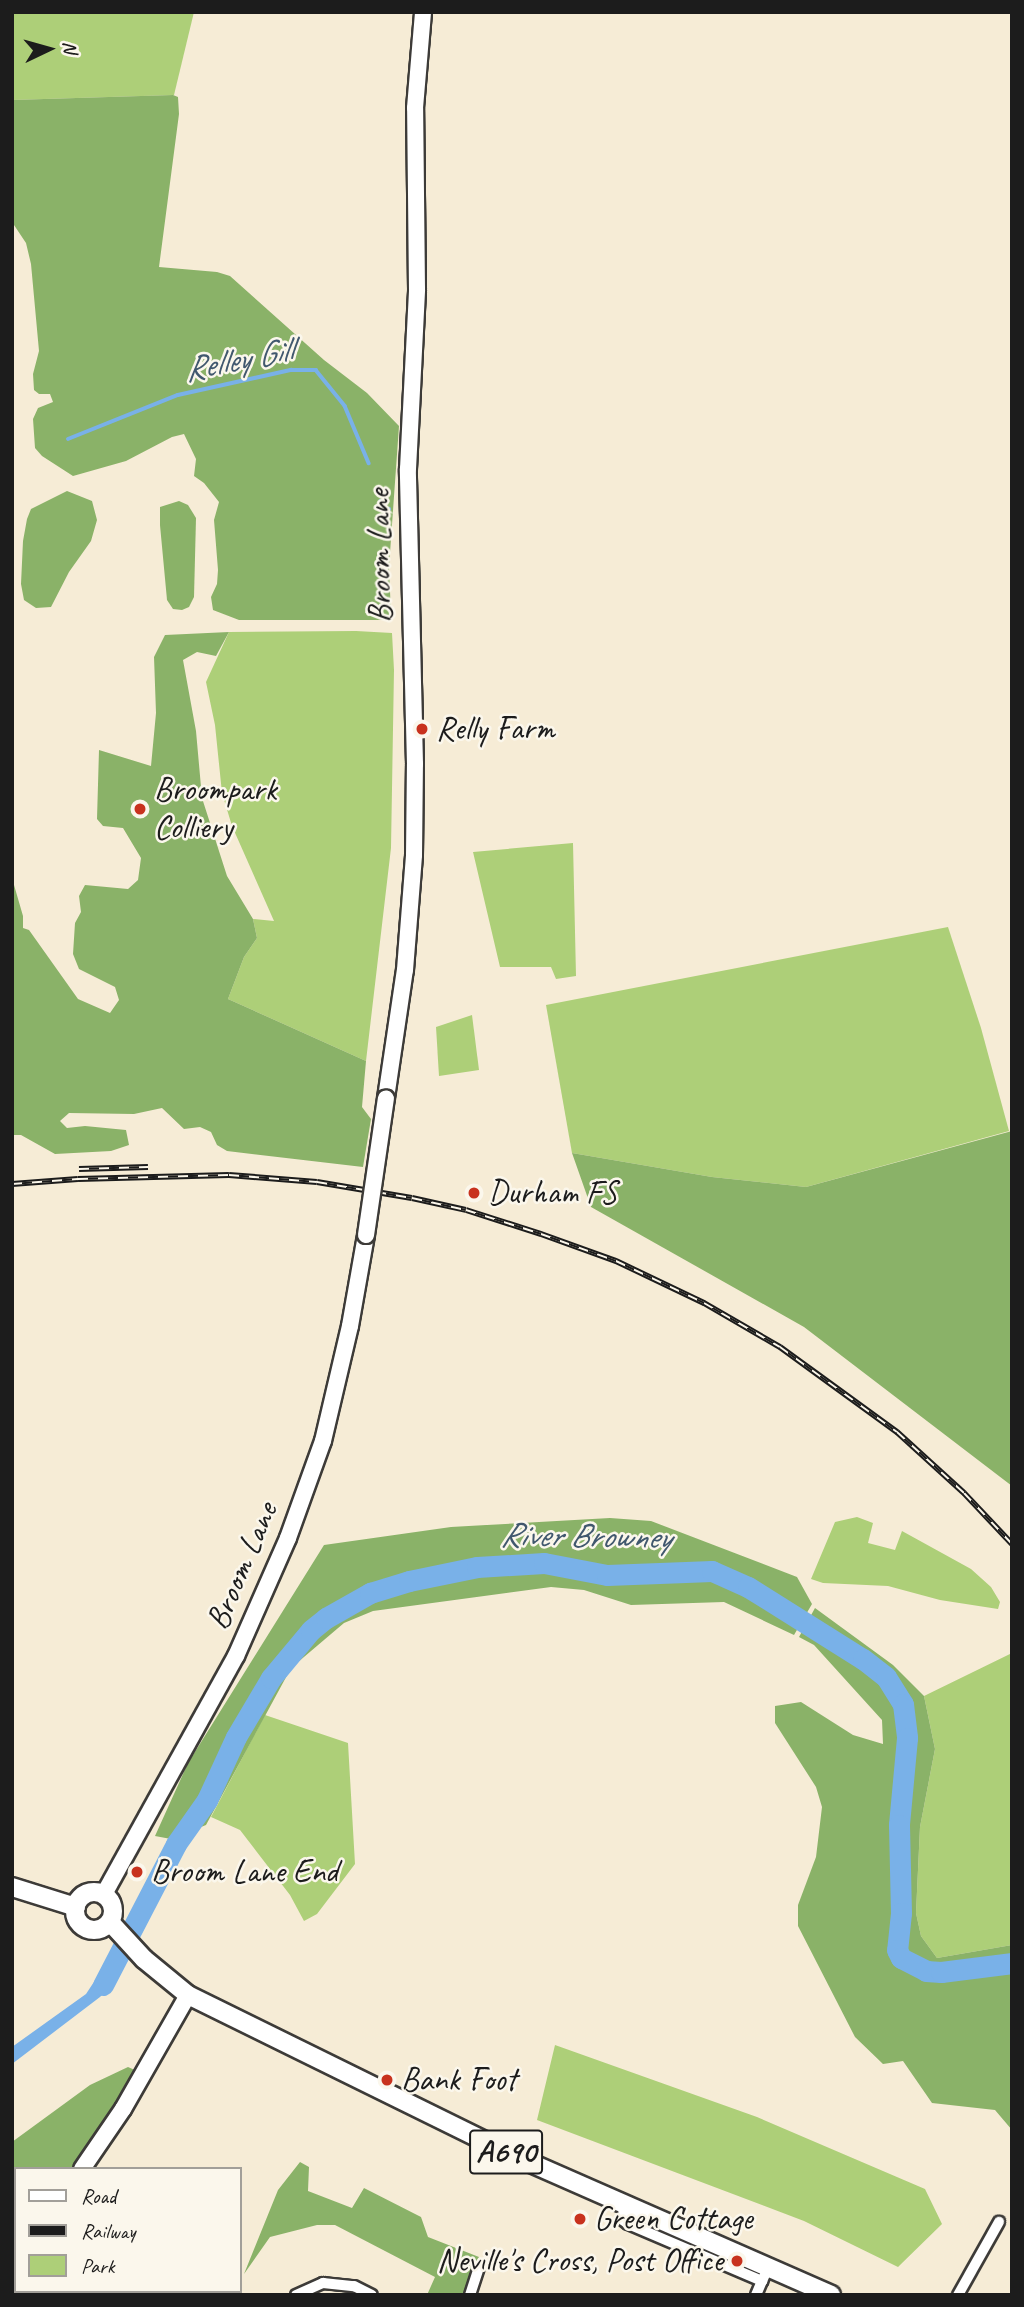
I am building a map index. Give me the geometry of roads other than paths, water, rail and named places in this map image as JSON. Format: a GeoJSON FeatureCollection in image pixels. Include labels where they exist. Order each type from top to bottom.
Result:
{"type":"FeatureCollection","features":[{"type":"Feature","properties":{"kind":"main road","name":"Broom Lane"},"geometry":{"type":"LineString","coordinates":[[104,1894],[236,1656],[288,1538],[323,1441],[350,1326],[366,1235],[405,970],[414,855],[415,764],[408,470],[417,289],[415,108],[423,12]]}},
{"type":"Feature","properties":{"kind":"main road"},"geometry":{"type":"LineString","coordinates":[[12,1887],[76,1907]]}},
{"type":"Feature","properties":{"kind":"main road"},"geometry":{"type":"LineString","coordinates":[[87,1893],[104,1894],[112,1904],[110,1922],[95,1930],[84,1927],[77,1918],[76,1907],[87,1893]]}},
{"type":"Feature","properties":{"kind":"main road","name":"A690"},"geometry":{"type":"LineString","coordinates":[[110,1922],[144,1959],[188,1994],[517,2157],[624,2204],[765,2273],[831,2295]]}},
{"type":"Feature","properties":{"kind":"main road"},"geometry":{"type":"LineString","coordinates":[[83,2167],[122,2109],[188,1994]]}},
{"type":"Feature","properties":{"kind":"street"},"geometry":{"type":"LineString","coordinates":[[958,2295],[999,2222]]}},
{"type":"Feature","properties":{"kind":"street"},"geometry":{"type":"LineString","coordinates":[[470,2295],[479,2268]]}},
{"type":"Feature","properties":{"kind":"street"},"geometry":{"type":"LineString","coordinates":[[756,2295],[765,2273]]}},
{"type":"Feature","properties":{"kind":"street"},"geometry":{"type":"LineString","coordinates":[[296,2295],[323,2283],[354,2286],[372,2295]]}},
{"type":"Feature","properties":{"kind":"water"},"geometry":{"type":"Polygon","coordinates":[[[111,1956],[124,1966],[117,1980],[100,1997],[12,2064],[12,2047],[86,1994],[111,1956]]]}},
{"type":"Feature","properties":{"kind":"waterway","name":"Relley Gill"},"geometry":{"type":"LineString","coordinates":[[68,439],[178,395],[291,370],[316,370],[345,406],[369,463]]}},
{"type":"Feature","properties":{"kind":"waterway","name":"Relley Gill"},"geometry":{"type":"LineString","coordinates":[[381,501],[384,509],[389,509]]}},
{"type":"Feature","properties":{"kind":"waterway","name":"River Browney"},"geometry":{"type":"LineString","coordinates":[[103,1985],[176,1844],[207,1800],[236,1737],[271,1678],[311,1630],[326,1618],[370,1593],[409,1581],[477,1567],[544,1563],[607,1575],[712,1571],[748,1587],[863,1659],[886,1677],[903,1704],[907,1738],[899,1825],[901,1913],[897,1950],[901,1958],[926,1971],[941,1972],[1012,1963]]}},
{"type":"Feature","properties":{"kind":"railway"},"geometry":{"type":"LineString","coordinates":[[79,1169],[148,1167]]}},
{"type":"Feature","properties":{"kind":"railway"},"geometry":{"type":"LineString","coordinates":[[12,1184],[78,1179],[229,1175],[317,1182],[466,1210],[541,1234],[616,1261],[704,1303],[780,1347],[897,1432],[964,1493],[1012,1544]]}},
{"type":"Feature","properties":{"kind":"place","name":"Relly Farm"},"geometry":{"type":"Point","coordinates":[422,729]}},
{"type":"Feature","properties":{"kind":"place","name":"Broompark Colliery"},"geometry":{"type":"Point","coordinates":[140,809]}},
{"type":"Feature","properties":{"kind":"place","name":"Durham FS"},"geometry":{"type":"Point","coordinates":[474,1193]}},
{"type":"Feature","properties":{"kind":"place","name":"Broom Lane End"},"geometry":{"type":"Point","coordinates":[137,1872]}},
{"type":"Feature","properties":{"kind":"place","name":"Bank Foot"},"geometry":{"type":"Point","coordinates":[387,2080]}},
{"type":"Feature","properties":{"kind":"place","name":"Green Cottage"},"geometry":{"type":"Point","coordinates":[580,2219]}},
{"type":"Feature","properties":{"kind":"place","name":"Neville's Cross, Post Office"},"geometry":{"type":"Point","coordinates":[737,2261]}}]}
